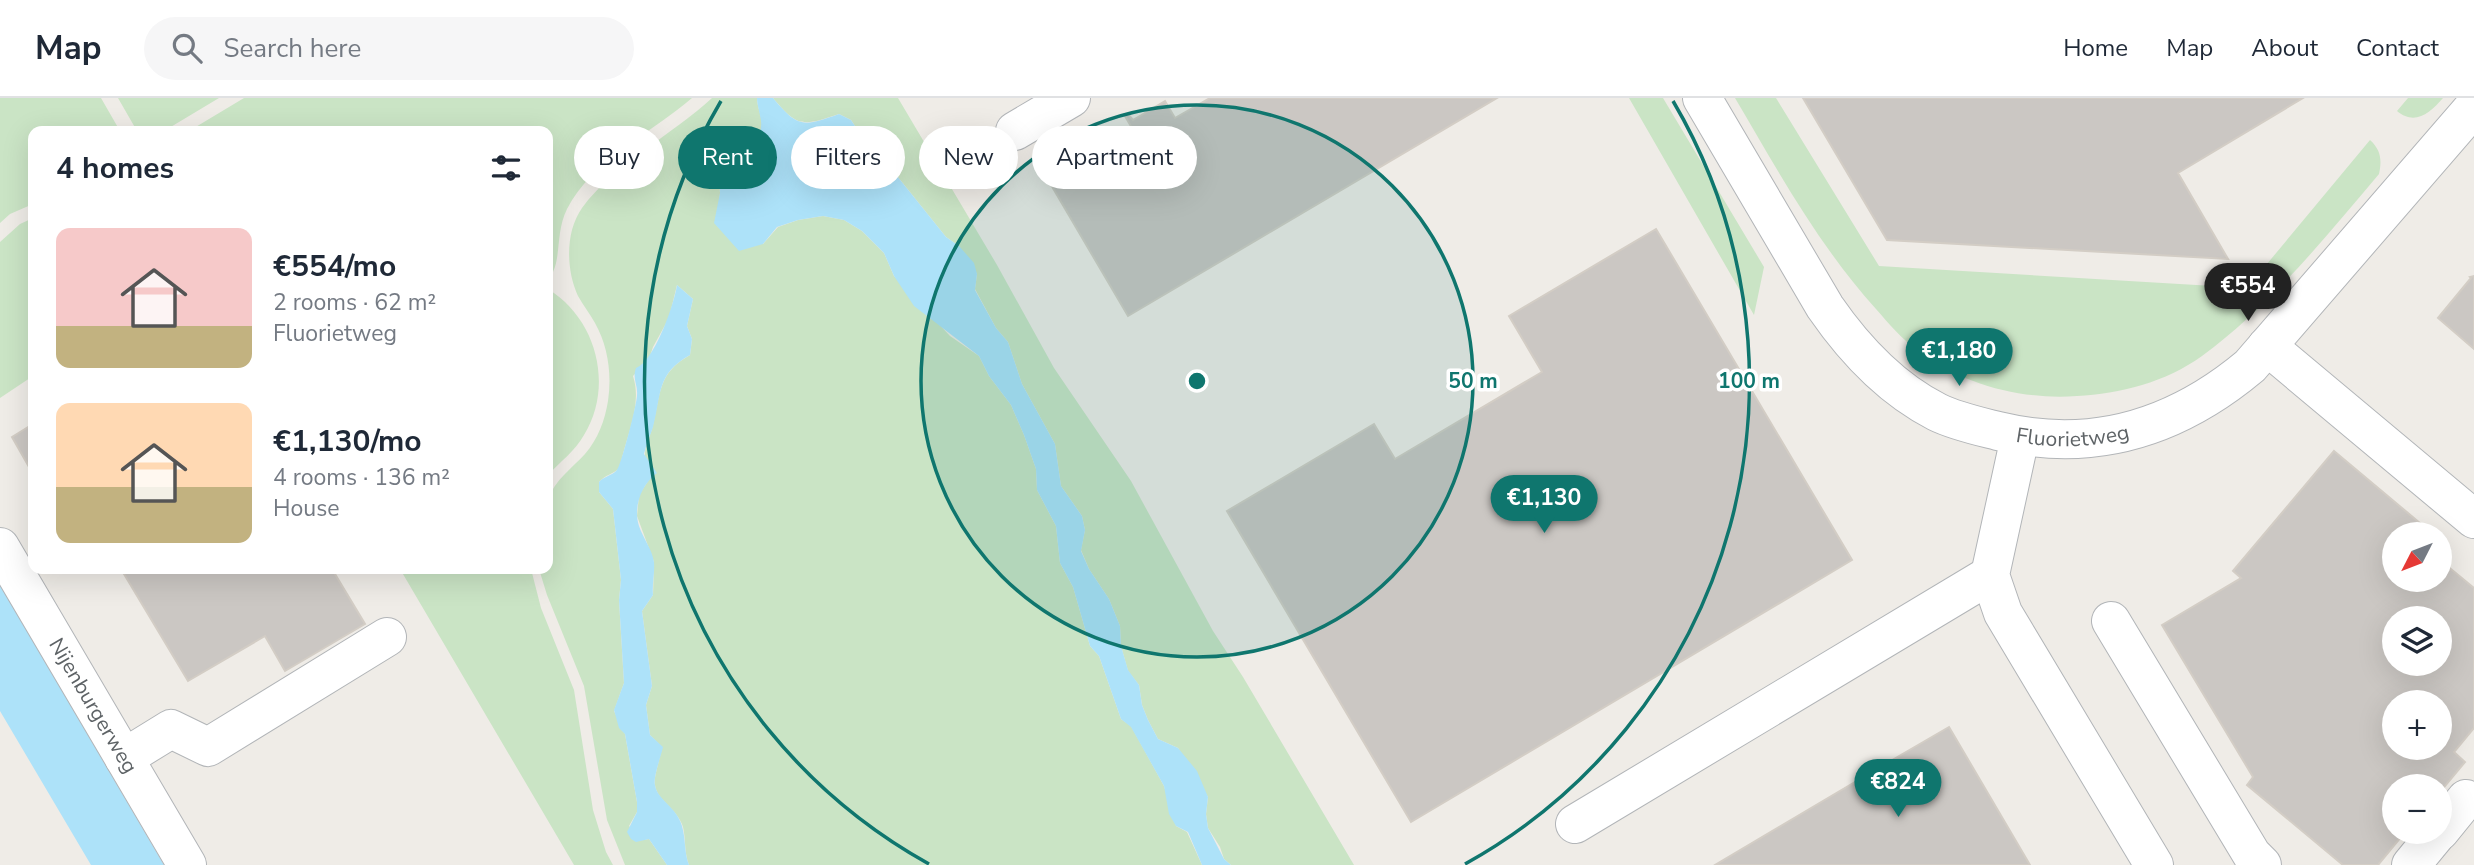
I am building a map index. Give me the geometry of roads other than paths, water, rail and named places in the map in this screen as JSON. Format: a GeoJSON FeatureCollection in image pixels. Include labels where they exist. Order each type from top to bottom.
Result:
{"type":"FeatureCollection","features":[{"type":"Feature","properties":{"kind":"street"},"geometry":{"type":"LineString","coordinates":[[1018,129],[1071,98]]}},
{"type":"Feature","properties":{"kind":"street","name":"Fluorietweg"},"geometry":{"type":"LineString","coordinates":[[1702,98],[1825,307],[1848,340],[1889,379],[1937,412],[1979,427],[2020,437],[2061,439],[2137,431],[2170,418],[2225,387],[2250,366],[2474,107]]}},
{"type":"Feature","properties":{"kind":"street"},"geometry":{"type":"LineString","coordinates":[[2267,346],[2474,519]]}},
{"type":"Feature","properties":{"kind":"street"},"geometry":{"type":"LineString","coordinates":[[2020,437],[1990,575],[2003,613],[2154,865]]}},
{"type":"Feature","properties":{"kind":"street","name":"Nijenburgerweg"},"geometry":{"type":"LineString","coordinates":[[0,547],[187,865]]}},
{"type":"Feature","properties":{"kind":"street"},"geometry":{"type":"LineString","coordinates":[[1575,824],[1990,575]]}},
{"type":"Feature","properties":{"kind":"street"},"geometry":{"type":"LineString","coordinates":[[2111,621],[2250,862]]}},
{"type":"Feature","properties":{"kind":"street"},"geometry":{"type":"LineString","coordinates":[[124,758],[171,729],[208,747],[387,637]]}},
{"type":"Feature","properties":{"kind":"street"},"geometry":{"type":"LineString","coordinates":[[2452,816],[2466,799]]}},
{"type":"Feature","properties":{"kind":"street"},"geometry":{"type":"LineString","coordinates":[[2411,865],[2428,844]]}},
{"type":"Feature","properties":{"kind":"water"},"geometry":{"type":"Polygon","coordinates":[[[757,98],[773,98],[795,120],[802,122],[809,123],[839,114],[851,120],[855,126],[791,126],[791,189],[905,189],[905,186],[946,237],[959,246],[974,263],[977,274],[975,290],[996,328],[1008,342],[1022,384],[1055,444],[1061,486],[1082,516],[1085,530],[1081,551],[1089,569],[1109,599],[1120,626],[1121,646],[1128,670],[1139,685],[1148,720],[1158,739],[1178,748],[1197,771],[1208,797],[1208,828],[1224,859],[1231,865],[1202,865],[1188,832],[1176,826],[1169,814],[1164,786],[1131,727],[1121,719],[1099,656],[1090,646],[1073,587],[1060,563],[1056,526],[1037,490],[1036,469],[1024,435],[1011,405],[989,376],[979,356],[914,306],[894,276],[884,253],[862,231],[844,220],[823,216],[798,220],[777,227],[763,244],[739,251],[714,223],[720,189],[777,189],[777,126],[761,126],[757,98]]]}},
{"type":"Feature","properties":{"kind":"water"},"geometry":{"type":"Polygon","coordinates":[[[677,285],[693,299],[687,326],[692,339],[690,355],[671,369],[662,385],[644,454],[657,473],[643,490],[637,519],[654,562],[653,595],[642,611],[652,686],[646,705],[650,735],[663,747],[655,785],[659,795],[679,819],[689,865],[667,865],[649,839],[636,842],[627,832],[637,812],[637,802],[625,734],[619,728],[614,710],[624,683],[619,600],[621,580],[613,509],[599,492],[599,482],[615,472],[619,466],[636,401],[636,368],[643,364],[656,344],[672,306],[677,285]]]}},
{"type":"Feature","properties":{"kind":"water"},"geometry":{"type":"Polygon","coordinates":[[[0,585],[164,865],[91,865],[0,711],[0,585]]]}}]}
